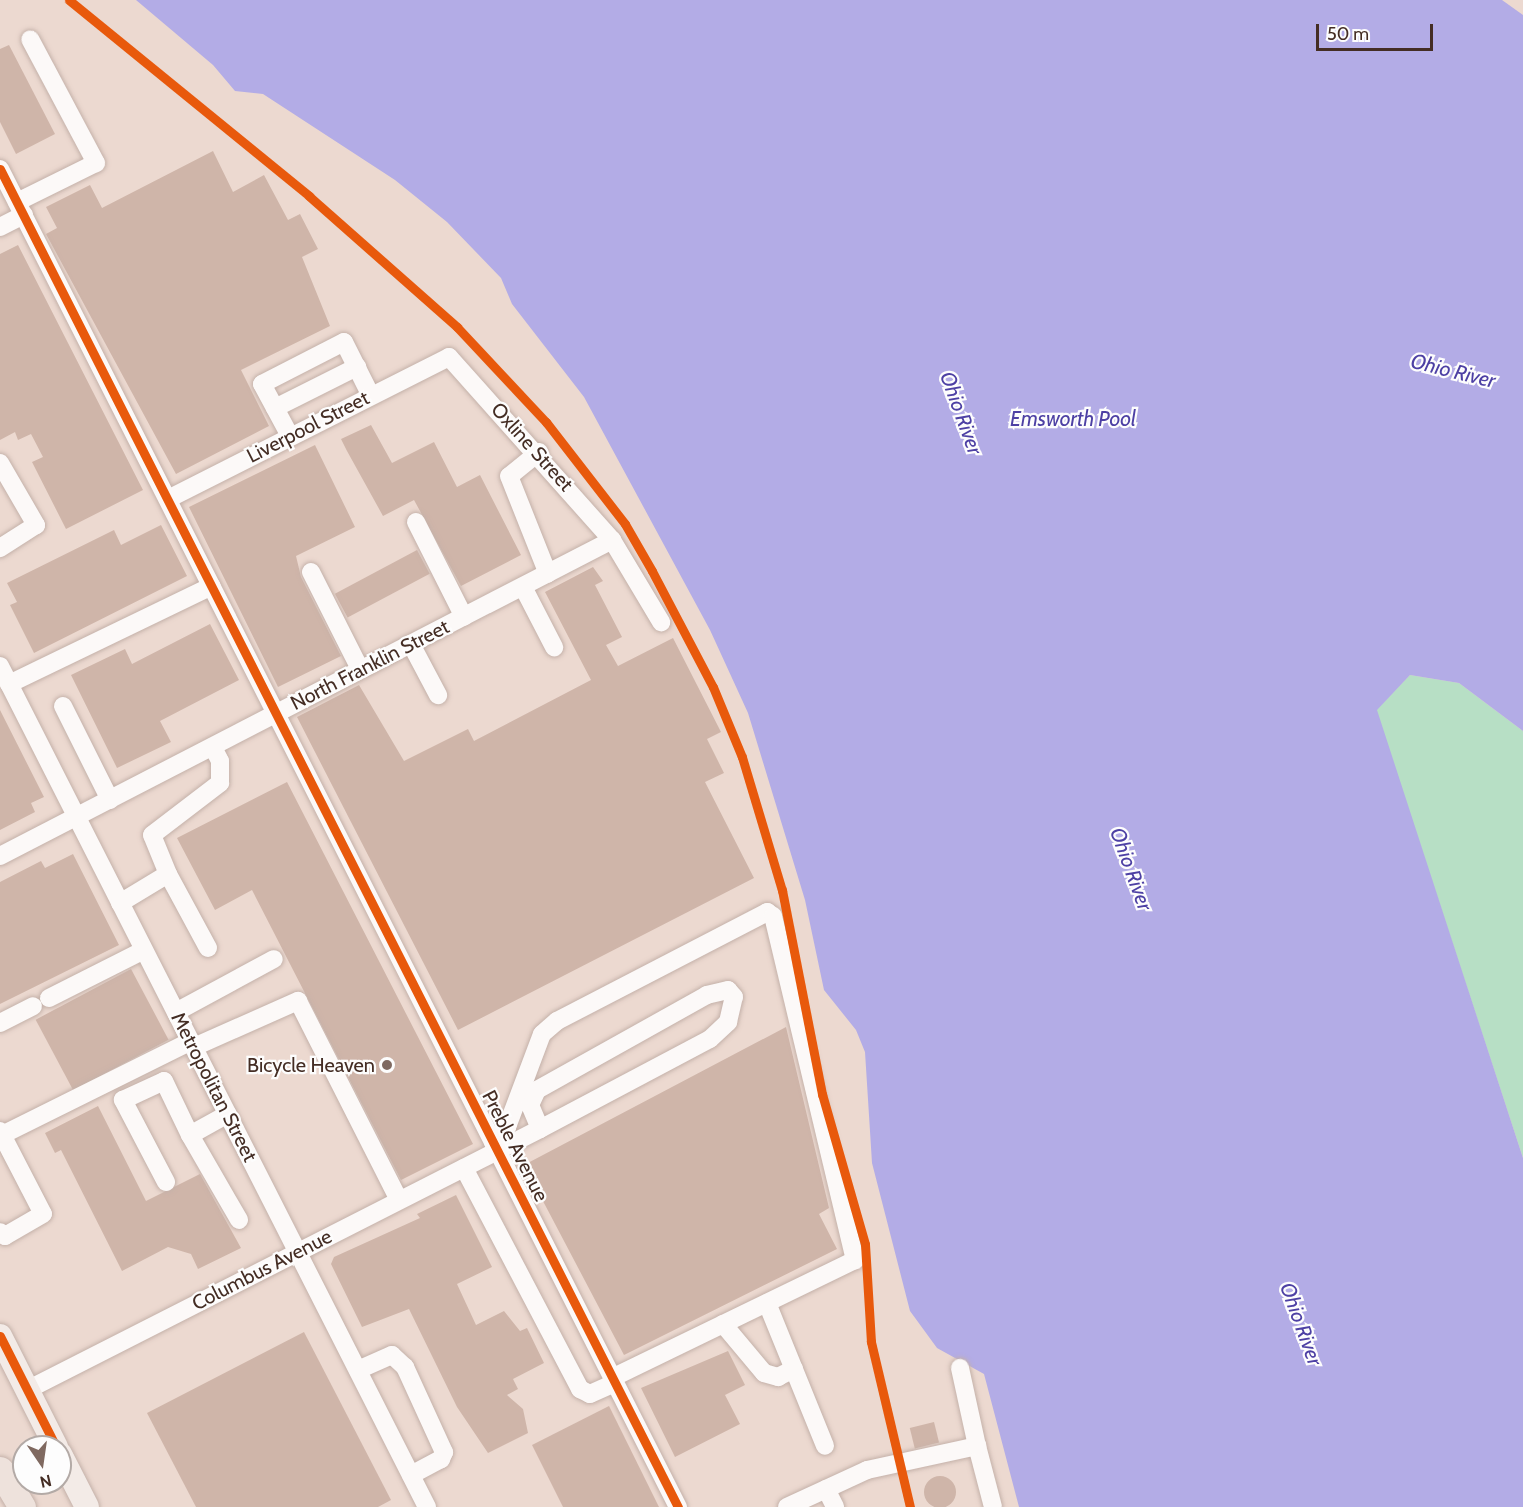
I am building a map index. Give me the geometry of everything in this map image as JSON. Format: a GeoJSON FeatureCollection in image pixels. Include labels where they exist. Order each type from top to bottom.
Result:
{"type":"FeatureCollection","features":[{"type":"Feature","properties":{"kind":"highway"},"geometry":{"type":"LineString","coordinates":[[0,1470],[22,1507]]}},
{"type":"Feature","properties":{"kind":"highway"},"geometry":{"type":"LineString","coordinates":[[0,1482],[12,1507]]}},
{"type":"Feature","properties":{"kind":"main road"},"geometry":{"type":"LineString","coordinates":[[0,1336],[50,1435]]}},
{"type":"Feature","properties":{"kind":"main road"},"geometry":{"type":"LineString","coordinates":[[72,1478],[87,1507]]}},
{"type":"Feature","properties":{"kind":"street"},"geometry":{"type":"LineString","coordinates":[[0,227],[21,208],[96,163],[30,39]]}},
{"type":"Feature","properties":{"kind":"street"},"geometry":{"type":"LineString","coordinates":[[0,169],[21,208]]}},
{"type":"Feature","properties":{"kind":"street","name":"Preble Avenue"},"geometry":{"type":"LineString","coordinates":[[21,208],[678,1507]]}},
{"type":"Feature","properties":{"kind":"street"},"geometry":{"type":"LineString","coordinates":[[290,436],[262,384],[344,342],[371,396]]}},
{"type":"Feature","properties":{"kind":"street","name":"Liverpool Street"},"geometry":{"type":"LineString","coordinates":[[168,499],[449,357]]}},
{"type":"Feature","properties":{"kind":"street","name":"Oxline Street"},"geometry":{"type":"LineString","coordinates":[[449,357],[539,452],[612,540],[661,622]]}},
{"type":"Feature","properties":{"kind":"street"},"geometry":{"type":"LineString","coordinates":[[275,408],[357,367]]}},
{"type":"Feature","properties":{"kind":"street"},"geometry":{"type":"LineString","coordinates":[[539,452],[509,477],[548,574]]}},
{"type":"Feature","properties":{"kind":"street"},"geometry":{"type":"LineString","coordinates":[[0,463],[36,525],[0,548]]}},
{"type":"Feature","properties":{"kind":"street"},"geometry":{"type":"LineString","coordinates":[[416,522],[464,617]]}},
{"type":"Feature","properties":{"kind":"street","name":"North Franklin Street"},"geometry":{"type":"LineString","coordinates":[[0,856],[612,540]]}},
{"type":"Feature","properties":{"kind":"street"},"geometry":{"type":"LineString","coordinates":[[311,572],[360,669]]}},
{"type":"Feature","properties":{"kind":"street"},"geometry":{"type":"LineString","coordinates":[[9,684],[127,625],[132,630],[212,586]]}},
{"type":"Feature","properties":{"kind":"street"},"geometry":{"type":"LineString","coordinates":[[523,587],[554,647]]}},
{"type":"Feature","properties":{"kind":"street"},"geometry":{"type":"LineString","coordinates":[[411,644],[438,694]]}},
{"type":"Feature","properties":{"kind":"street","name":"Metropolitan Street"},"geometry":{"type":"LineString","coordinates":[[0,666],[427,1507]]}},
{"type":"Feature","properties":{"kind":"street"},"geometry":{"type":"LineString","coordinates":[[63,706],[110,800]]}},
{"type":"Feature","properties":{"kind":"street"},"geometry":{"type":"LineString","coordinates":[[208,948],[168,874],[152,835],[220,783],[220,761],[213,747]]}},
{"type":"Feature","properties":{"kind":"street"},"geometry":{"type":"LineString","coordinates":[[120,903],[168,874]]}},
{"type":"Feature","properties":{"kind":"street"},"geometry":{"type":"LineString","coordinates":[[464,1168],[580,1389],[590,1394],[723,1324],[855,1260],[856,1253],[837,1200],[773,916],[766,912],[557,1021],[543,1034],[507,1127],[495,1147]]}},
{"type":"Feature","properties":{"kind":"street"},"geometry":{"type":"LineString","coordinates":[[0,1023],[144,950]]}},
{"type":"Feature","properties":{"kind":"street"},"geometry":{"type":"LineString","coordinates":[[176,1012],[274,959]]}},
{"type":"Feature","properties":{"kind":"street","name":"Columbus Avenue"},"geometry":{"type":"LineString","coordinates":[[27,1390],[464,1168],[495,1147],[540,1129],[710,1039],[728,1023],[734,997],[728,990],[707,995],[537,1090],[530,1106],[540,1129]]}},
{"type":"Feature","properties":{"kind":"street"},"geometry":{"type":"LineString","coordinates":[[0,1232],[5,1236],[43,1214],[1,1133],[192,1044],[297,1001],[399,1200]]}},
{"type":"Feature","properties":{"kind":"street"},"geometry":{"type":"LineString","coordinates":[[166,1182],[123,1101],[164,1081],[190,1135],[238,1220]]}},
{"type":"Feature","properties":{"kind":"street"},"geometry":{"type":"LineString","coordinates":[[190,1135],[228,1114]]}},
{"type":"Feature","properties":{"kind":"street"},"geometry":{"type":"LineString","coordinates":[[767,1303],[825,1446]]}},
{"type":"Feature","properties":{"kind":"street"},"geometry":{"type":"LineString","coordinates":[[723,1324],[764,1373],[778,1377],[794,1370]]}},
{"type":"Feature","properties":{"kind":"street"},"geometry":{"type":"LineString","coordinates":[[358,1370],[392,1355],[405,1367],[444,1452],[441,1459],[411,1475]]}},
{"type":"Feature","properties":{"kind":"street"},"geometry":{"type":"LineString","coordinates":[[960,1368],[993,1507]]}},
{"type":"Feature","properties":{"kind":"street"},"geometry":{"type":"LineString","coordinates":[[787,1507],[826,1489],[902,1461],[977,1446]]}},
{"type":"Feature","properties":{"kind":"street"},"geometry":{"type":"LineString","coordinates":[[826,1489],[835,1507]]}},
{"type":"Feature","properties":{"kind":"green space"},"geometry":{"type":"Polygon","coordinates":[[[1410,675],[1459,683],[1523,731],[1523,1158],[1376,710],[1410,675]]]}},
{"type":"Feature","properties":{"kind":"water","name":"Emsworth Pool"},"geometry":{"type":"Polygon","coordinates":[[[136,0],[1502,0],[1523,15],[1523,731],[1459,683],[1410,675],[1377,710],[1523,1158],[1523,1507],[1019,1507],[984,1374],[937,1348],[910,1311],[872,1163],[865,1052],[856,1030],[824,990],[805,900],[748,713],[710,630],[584,397],[512,304],[501,278],[447,222],[395,180],[263,94],[235,91],[213,65],[136,0]]]}},
{"type":"Feature","properties":{"kind":"building"},"geometry":{"type":"Polygon","coordinates":[[[9,45],[55,134],[16,154],[0,122],[0,49],[9,45]]]}},
{"type":"Feature","properties":{"kind":"building"},"geometry":{"type":"Polygon","coordinates":[[[213,151],[233,192],[264,175],[288,220],[300,214],[318,249],[302,257],[330,326],[241,370],[269,426],[176,474],[46,234],[57,228],[46,207],[90,185],[102,208],[213,151]]]}},
{"type":"Feature","properties":{"kind":"building"},"geometry":{"type":"Polygon","coordinates":[[[18,245],[143,490],[66,529],[32,462],[43,457],[31,434],[18,440],[15,432],[0,440],[0,254],[18,245]]]}},
{"type":"Feature","properties":{"kind":"building"},"geometry":{"type":"Polygon","coordinates":[[[371,425],[392,463],[434,442],[457,487],[480,475],[521,555],[461,586],[414,500],[383,516],[341,439],[371,425]]]}},
{"type":"Feature","properties":{"kind":"building"},"geometry":{"type":"Polygon","coordinates":[[[315,445],[355,527],[296,556],[301,577],[341,656],[278,687],[189,507],[315,445]]]}},
{"type":"Feature","properties":{"kind":"building"},"geometry":{"type":"Polygon","coordinates":[[[161,525],[187,576],[34,653],[10,605],[17,602],[7,583],[114,530],[121,545],[161,525]]]}},
{"type":"Feature","properties":{"kind":"building"},"geometry":{"type":"Polygon","coordinates":[[[417,550],[430,574],[348,618],[335,594],[417,550]]]}},
{"type":"Feature","properties":{"kind":"building"},"geometry":{"type":"Polygon","coordinates":[[[593,567],[603,581],[595,585],[622,637],[606,645],[618,666],[673,638],[721,732],[707,739],[724,773],[705,782],[754,878],[458,1030],[297,717],[359,685],[404,761],[468,729],[474,741],[591,680],[545,592],[593,567]]]}},
{"type":"Feature","properties":{"kind":"building"},"geometry":{"type":"Polygon","coordinates":[[[210,624],[239,680],[160,721],[171,742],[117,768],[71,675],[125,649],[132,664],[210,624]]]}},
{"type":"Feature","properties":{"kind":"building"},"geometry":{"type":"Polygon","coordinates":[[[0,710],[44,797],[31,803],[35,812],[0,830],[0,710]]]}},
{"type":"Feature","properties":{"kind":"building"},"geometry":{"type":"Polygon","coordinates":[[[287,782],[473,1144],[401,1180],[252,890],[215,910],[177,838],[287,782]]]}},
{"type":"Feature","properties":{"kind":"building"},"geometry":{"type":"Polygon","coordinates":[[[73,854],[119,945],[0,1004],[0,882],[41,861],[45,868],[73,854]]]}},
{"type":"Feature","properties":{"kind":"building"},"geometry":{"type":"Polygon","coordinates":[[[131,969],[169,1040],[73,1090],[36,1020],[131,969]]]}},
{"type":"Feature","properties":{"kind":"building"},"geometry":{"type":"Polygon","coordinates":[[[786,1027],[829,1208],[819,1214],[837,1249],[624,1355],[524,1165],[786,1027]]]}},
{"type":"Feature","properties":{"kind":"building"},"geometry":{"type":"Polygon","coordinates":[[[98,1106],[146,1201],[200,1174],[241,1248],[198,1269],[191,1254],[168,1247],[122,1271],[61,1150],[55,1153],[45,1133],[98,1106]]]}},
{"type":"Feature","properties":{"kind":"building"},"geometry":{"type":"Polygon","coordinates":[[[456,1195],[492,1267],[457,1284],[476,1325],[504,1311],[520,1331],[527,1328],[544,1363],[513,1379],[518,1389],[507,1395],[523,1409],[528,1433],[488,1453],[457,1407],[409,1309],[362,1327],[331,1264],[334,1257],[420,1218],[417,1214],[456,1195]]]}},
{"type":"Feature","properties":{"kind":"building"},"geometry":{"type":"Polygon","coordinates":[[[304,1332],[391,1500],[378,1507],[196,1507],[147,1413],[304,1332]]]}},
{"type":"Feature","properties":{"kind":"building"},"geometry":{"type":"Polygon","coordinates":[[[728,1351],[745,1385],[725,1395],[740,1424],[675,1457],[641,1388],[728,1351]]]}},
{"type":"Feature","properties":{"kind":"building"},"geometry":{"type":"Polygon","coordinates":[[[609,1406],[659,1507],[563,1507],[532,1445],[609,1406]]]}},
{"type":"Feature","properties":{"kind":"building"},"geometry":{"type":"Polygon","coordinates":[[[934,1422],[939,1442],[915,1448],[910,1428],[934,1422]]]}},
{"type":"Feature","properties":{"kind":"building"},"geometry":{"type":"Polygon","coordinates":[[[940,1476],[951,1481],[956,1492],[951,1503],[940,1508],[929,1503],[924,1492],[929,1481],[940,1476]]]}},
{"type":"Feature","properties":{"kind":"cycle path"},"geometry":{"type":"LineString","coordinates":[[69,0],[309,196],[457,327],[546,422],[625,524],[652,571],[713,687],[742,757],[782,890],[822,1094],[865,1244],[871,1342],[910,1507]]}},
{"type":"Feature","properties":{"kind":"cycle path"},"geometry":{"type":"LineString","coordinates":[[0,169],[678,1507]]}},
{"type":"Feature","properties":{"kind":"cycle path"},"geometry":{"type":"LineString","coordinates":[[0,1336],[50,1435]]}},
{"type":"Feature","properties":{"kind":"place","name":"Bicycle Heaven"},"geometry":{"type":"Point","coordinates":[387,1065]}},
{"type":"Feature","properties":{"kind":"water label","name":"Ohio River"},"geometry":{"type":"Point","coordinates":[1453,371]}},
{"type":"Feature","properties":{"kind":"water label","name":"Ohio River"},"geometry":{"type":"Point","coordinates":[961,413]}},
{"type":"Feature","properties":{"kind":"water label","name":"Ohio River"},"geometry":{"type":"Point","coordinates":[1131,869]}},
{"type":"Feature","properties":{"kind":"water label","name":"Ohio River"},"geometry":{"type":"Point","coordinates":[1301,1324]}}]}
